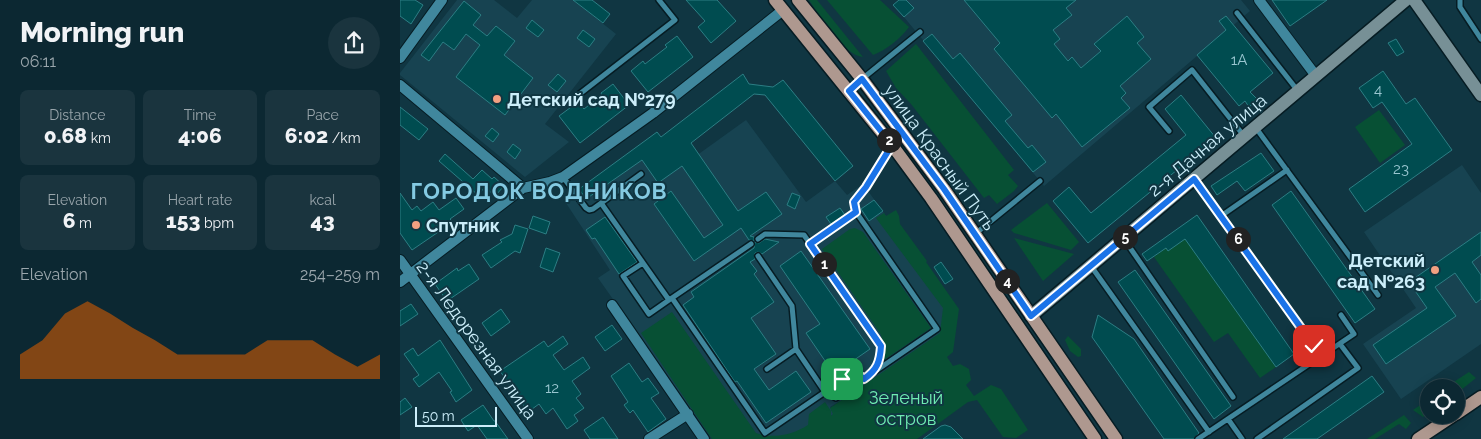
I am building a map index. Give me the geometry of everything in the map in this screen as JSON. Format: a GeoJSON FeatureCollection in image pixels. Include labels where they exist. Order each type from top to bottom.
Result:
{"type":"FeatureCollection","features":[{"type":"Feature","properties":{"kind":"main road","name":"улица Красный Путь"},"geometry":{"type":"LineString","coordinates":[[798,0],[862,79],[975,234],[1116,439]]}},
{"type":"Feature","properties":{"kind":"main road","name":"улица Красный Путь"},"geometry":{"type":"LineString","coordinates":[[779,5],[892,145],[931,198],[1095,439]]}},
{"type":"Feature","properties":{"kind":"main road"},"geometry":{"type":"LineString","coordinates":[[1465,408],[1481,398]]}},
{"type":"Feature","properties":{"kind":"main road"},"geometry":{"type":"LineString","coordinates":[[1418,439],[1440,424]]}},
{"type":"Feature","properties":{"kind":"street"},"geometry":{"type":"LineString","coordinates":[[400,58],[441,0]]}},
{"type":"Feature","properties":{"kind":"street"},"geometry":{"type":"LineString","coordinates":[[1259,0],[1316,76]]}},
{"type":"Feature","properties":{"kind":"street","name":"2-я Дачная улица"},"geometry":{"type":"LineString","coordinates":[[1031,316],[1406,0]]}},
{"type":"Feature","properties":{"kind":"street"},"geometry":{"type":"LineString","coordinates":[[1414,0],[1481,95]]}},
{"type":"Feature","properties":{"kind":"street"},"geometry":{"type":"LineString","coordinates":[[400,282],[523,188],[563,177],[653,113],[779,5]]}},
{"type":"Feature","properties":{"kind":"street"},"geometry":{"type":"LineString","coordinates":[[849,91],[862,79]]}},
{"type":"Feature","properties":{"kind":"street"},"geometry":{"type":"LineString","coordinates":[[400,86],[523,188]]}},
{"type":"Feature","properties":{"kind":"street","name":"2-я Ледорезная улица"},"geometry":{"type":"LineString","coordinates":[[400,260],[528,439]]}},
{"type":"Feature","properties":{"kind":"street"},"geometry":{"type":"LineString","coordinates":[[612,305],[704,439]]}},
{"type":"Feature","properties":{"kind":"street"},"geometry":{"type":"LineString","coordinates":[[649,439],[688,414]]}},
{"type":"Feature","properties":{"kind":"lane"},"geometry":{"type":"LineString","coordinates":[[568,103],[675,20],[659,0]]}},
{"type":"Feature","properties":{"kind":"lane"},"geometry":{"type":"LineString","coordinates":[[1460,0],[1460,7],[1481,39]]}},
{"type":"Feature","properties":{"kind":"lane"},"geometry":{"type":"LineString","coordinates":[[1237,12],[1298,91]]}},
{"type":"Feature","properties":{"kind":"lane"},"geometry":{"type":"LineString","coordinates":[[862,79],[920,32]]}},
{"type":"Feature","properties":{"kind":"lane"},"geometry":{"type":"LineString","coordinates":[[1169,130],[1149,107],[1192,70],[1244,136]]}},
{"type":"Feature","properties":{"kind":"lane"},"geometry":{"type":"LineString","coordinates":[[1255,127],[1378,294]]}},
{"type":"Feature","properties":{"kind":"lane"},"geometry":{"type":"LineString","coordinates":[[758,256],[792,306],[796,349],[826,392],[836,398],[937,329],[856,212],[854,202],[866,187],[892,145]]}},
{"type":"Feature","properties":{"kind":"lane"},"geometry":{"type":"LineString","coordinates":[[1221,216],[1286,170]]}},
{"type":"Feature","properties":{"kind":"lane"},"geometry":{"type":"LineString","coordinates":[[563,177],[589,210],[641,174]]}},
{"type":"Feature","properties":{"kind":"lane"},"geometry":{"type":"LineString","coordinates":[[1194,179],[1314,346]]}},
{"type":"Feature","properties":{"kind":"lane"},"geometry":{"type":"LineString","coordinates":[[975,234],[1040,181]]}},
{"type":"Feature","properties":{"kind":"lane"},"geometry":{"type":"LineString","coordinates":[[601,203],[766,433],[826,392]]}},
{"type":"Feature","properties":{"kind":"lane"},"geometry":{"type":"LineString","coordinates":[[810,244],[856,212]]}},
{"type":"Feature","properties":{"kind":"lane"},"geometry":{"type":"LineString","coordinates":[[758,239],[765,234],[804,235],[881,346],[880,358],[874,372]]}},
{"type":"Feature","properties":{"kind":"lane"},"geometry":{"type":"LineString","coordinates":[[1124,238],[1233,396]]}},
{"type":"Feature","properties":{"kind":"lane"},"geometry":{"type":"LineString","coordinates":[[643,263],[623,276],[649,314],[751,246]]}},
{"type":"Feature","properties":{"kind":"lane"},"geometry":{"type":"LineString","coordinates":[[1091,266],[1209,432]]}},
{"type":"Feature","properties":{"kind":"lane"},"geometry":{"type":"LineString","coordinates":[[1198,439],[1354,334],[1341,315]]}},
{"type":"Feature","properties":{"kind":"lane"},"geometry":{"type":"LineString","coordinates":[[1257,439],[1358,368],[1340,344]]}},
{"type":"Feature","properties":{"kind":"lane"},"geometry":{"type":"LineString","coordinates":[[767,369],[796,349]]}},
{"type":"Feature","properties":{"kind":"lane"},"geometry":{"type":"LineString","coordinates":[[842,394],[840,383],[845,376],[854,373],[859,374],[864,379]]}},
{"type":"Feature","properties":{"kind":"lane"},"geometry":{"type":"LineString","coordinates":[[1228,419],[1242,439]]}},
{"type":"Feature","properties":{"kind":"shaded area","name":"Детский сад №279"},"geometry":{"type":"Polygon","coordinates":[[[457,0],[494,0],[517,18],[532,0],[573,0],[616,34],[545,124],[569,142],[525,177],[400,75],[457,0]]]}},
{"type":"Feature","properties":{"kind":"shaded area"},"geometry":{"type":"Polygon","coordinates":[[[900,0],[1241,0],[1250,11],[1044,186],[894,5],[900,0]]]}},
{"type":"Feature","properties":{"kind":"shaded area"},"geometry":{"type":"Polygon","coordinates":[[[746,120],[806,202],[835,181],[847,195],[863,184],[951,306],[947,338],[830,407],[834,414],[793,439],[712,439],[598,278],[610,270],[564,200],[657,132],[682,166],[746,120]]]}},
{"type":"Feature","properties":{"kind":"shaded area","name":"Детский сад №263"},"geometry":{"type":"Polygon","coordinates":[[[1462,165],[1481,193],[1481,344],[1430,379],[1420,379],[1420,386],[1401,399],[1363,344],[1416,308],[1364,232],[1462,165]]]}},
{"type":"Feature","properties":{"kind":"green space"},"geometry":{"type":"Polygon","coordinates":[[[809,0],[817,0],[863,57],[855,55],[840,42],[809,0]]]}},
{"type":"Feature","properties":{"kind":"green space"},"geometry":{"type":"Polygon","coordinates":[[[827,0],[880,0],[909,27],[893,44],[873,55],[827,0]]]}},
{"type":"Feature","properties":{"kind":"green space"},"geometry":{"type":"Polygon","coordinates":[[[916,44],[1014,170],[1008,175],[1018,186],[997,204],[989,195],[984,198],[911,104],[896,88],[886,71],[916,44]]]}},
{"type":"Feature","properties":{"kind":"green space"},"geometry":{"type":"Polygon","coordinates":[[[1379,110],[1405,145],[1380,163],[1355,127],[1379,110]]]}},
{"type":"Feature","properties":{"kind":"green space"},"geometry":{"type":"Polygon","coordinates":[[[1047,203],[1079,242],[1071,250],[1014,233],[1011,230],[1047,203]]]}},
{"type":"Feature","properties":{"kind":"green space","name":"Зеленый остров"},"geometry":{"type":"Polygon","coordinates":[[[896,210],[900,224],[959,309],[953,352],[947,357],[953,366],[960,364],[969,369],[971,380],[966,385],[974,396],[991,385],[1001,389],[1028,430],[1016,438],[1003,437],[977,400],[968,402],[917,439],[712,439],[641,333],[672,312],[756,433],[776,436],[796,431],[808,425],[809,414],[825,402],[831,411],[831,416],[833,414],[830,408],[940,333],[943,308],[876,218],[884,213],[886,216],[896,210]]]}},
{"type":"Feature","properties":{"kind":"green space"},"geometry":{"type":"Polygon","coordinates":[[[855,228],[863,232],[931,328],[881,362],[884,343],[880,333],[822,249],[850,229],[855,228]]]}},
{"type":"Feature","properties":{"kind":"green space"},"geometry":{"type":"Polygon","coordinates":[[[1182,234],[1276,367],[1260,378],[1228,333],[1214,342],[1154,257],[1166,248],[1168,251],[1182,234]]]}},
{"type":"Feature","properties":{"kind":"green space"},"geometry":{"type":"Polygon","coordinates":[[[1014,238],[1074,254],[1043,281],[1014,238]]]}},
{"type":"Feature","properties":{"kind":"green space"},"geometry":{"type":"Polygon","coordinates":[[[1068,336],[1081,349],[1081,356],[1078,357],[1070,351],[1065,340],[1068,336]]]}},
{"type":"Feature","properties":{"kind":"green space"},"geometry":{"type":"Polygon","coordinates":[[[1469,372],[1476,378],[1465,387],[1465,379],[1458,379],[1469,372]]]}},
{"type":"Feature","properties":{"kind":"green space"},"geometry":{"type":"Polygon","coordinates":[[[1420,405],[1420,415],[1413,410],[1420,405]]]}},
{"type":"Feature","properties":{"kind":"green space"},"geometry":{"type":"Polygon","coordinates":[[[1404,415],[1411,423],[1406,429],[1399,424],[1375,439],[1367,439],[1404,415]]]}},
{"type":"Feature","properties":{"kind":"building"},"geometry":{"type":"Polygon","coordinates":[[[400,0],[415,0],[423,5],[411,24],[400,16],[400,0]]]}},
{"type":"Feature","properties":{"kind":"building"},"geometry":{"type":"Polygon","coordinates":[[[573,0],[592,0],[610,14],[603,23],[573,0]]]}},
{"type":"Feature","properties":{"kind":"building"},"geometry":{"type":"Polygon","coordinates":[[[686,0],[717,0],[736,21],[711,43],[698,27],[705,21],[686,0]]]}},
{"type":"Feature","properties":{"kind":"building"},"geometry":{"type":"Polygon","coordinates":[[[899,0],[906,0],[914,8],[904,17],[893,5],[899,0]]]}},
{"type":"Feature","properties":{"kind":"building"},"geometry":{"type":"Polygon","coordinates":[[[964,0],[1076,0],[1066,8],[1072,15],[1053,30],[1060,39],[1054,44],[1068,61],[1072,57],[1081,68],[1101,51],[1094,44],[1127,16],[1144,37],[1137,43],[1151,59],[1120,86],[1126,93],[1121,98],[1130,108],[1082,147],[1056,114],[1052,118],[994,49],[1000,43],[964,0]]]}},
{"type":"Feature","properties":{"kind":"building"},"geometry":{"type":"Polygon","coordinates":[[[1272,0],[1327,0],[1290,26],[1272,0]]]}},
{"type":"Feature","properties":{"kind":"building"},"geometry":{"type":"Polygon","coordinates":[[[464,1],[481,15],[473,25],[487,36],[496,26],[515,41],[504,55],[533,78],[505,115],[456,77],[480,45],[466,34],[454,50],[443,42],[429,61],[421,55],[464,1]]]}},
{"type":"Feature","properties":{"kind":"building"},"geometry":{"type":"Polygon","coordinates":[[[1226,16],[1273,73],[1250,92],[1258,100],[1249,107],[1245,101],[1239,106],[1197,55],[1226,30],[1219,21],[1226,16]]]}},
{"type":"Feature","properties":{"kind":"building"},"geometry":{"type":"Polygon","coordinates":[[[532,20],[544,30],[538,37],[526,28],[532,20]]]}},
{"type":"Feature","properties":{"kind":"building"},"geometry":{"type":"Polygon","coordinates":[[[583,30],[595,39],[589,47],[577,38],[583,30]]]}},
{"type":"Feature","properties":{"kind":"building"},"geometry":{"type":"Polygon","coordinates":[[[932,34],[953,59],[960,53],[1012,115],[1005,121],[1028,148],[1032,145],[1046,162],[1033,172],[923,41],[932,34]]]}},
{"type":"Feature","properties":{"kind":"building"},"geometry":{"type":"Polygon","coordinates":[[[677,36],[693,57],[648,92],[631,71],[643,61],[645,64],[667,47],[665,45],[677,36]]]}},
{"type":"Feature","properties":{"kind":"building"},"geometry":{"type":"Polygon","coordinates":[[[1396,39],[1404,52],[1397,56],[1388,43],[1396,39]]]}},
{"type":"Feature","properties":{"kind":"building"},"geometry":{"type":"Polygon","coordinates":[[[1383,71],[1406,104],[1415,98],[1452,150],[1365,212],[1349,189],[1412,144],[1382,102],[1373,108],[1359,88],[1383,71]]]}},
{"type":"Feature","properties":{"kind":"building"},"geometry":{"type":"Polygon","coordinates":[[[558,74],[566,81],[557,92],[548,85],[558,74]]]}},
{"type":"Feature","properties":{"kind":"building"},"geometry":{"type":"Polygon","coordinates":[[[743,74],[749,84],[773,87],[783,80],[853,166],[835,181],[765,95],[754,94],[691,143],[738,211],[766,192],[782,214],[750,236],[754,237],[754,241],[749,240],[741,228],[694,261],[654,204],[671,191],[704,238],[723,225],[682,166],[658,183],[642,160],[586,199],[579,189],[657,132],[661,137],[743,74]]]}},
{"type":"Feature","properties":{"kind":"building"},"geometry":{"type":"Polygon","coordinates":[[[613,84],[629,105],[580,143],[559,116],[578,102],[584,109],[613,84]]]}},
{"type":"Feature","properties":{"kind":"building"},"geometry":{"type":"Polygon","coordinates":[[[1181,95],[1216,138],[1088,243],[1053,201],[1069,187],[1091,213],[1186,135],[1165,109],[1181,95]]]}},
{"type":"Feature","properties":{"kind":"building"},"geometry":{"type":"Polygon","coordinates":[[[400,107],[428,129],[419,140],[400,125],[400,107]]]}},
{"type":"Feature","properties":{"kind":"building"},"geometry":{"type":"Polygon","coordinates":[[[492,128],[499,134],[493,142],[485,136],[492,128]]]}},
{"type":"Feature","properties":{"kind":"building"},"geometry":{"type":"Polygon","coordinates":[[[513,144],[521,150],[515,159],[507,152],[513,144]]]}},
{"type":"Feature","properties":{"kind":"building"},"geometry":{"type":"Polygon","coordinates":[[[1261,153],[1274,171],[1245,191],[1237,181],[1217,195],[1211,186],[1261,153]]]}},
{"type":"Feature","properties":{"kind":"building"},"geometry":{"type":"Polygon","coordinates":[[[445,154],[473,179],[482,170],[504,186],[495,196],[485,187],[478,195],[439,161],[445,154]]]}},
{"type":"Feature","properties":{"kind":"building"},"geometry":{"type":"Polygon","coordinates":[[[1291,191],[1375,309],[1355,323],[1272,205],[1291,191]]]}},
{"type":"Feature","properties":{"kind":"building"},"geometry":{"type":"Polygon","coordinates":[[[400,193],[412,210],[417,206],[421,211],[433,202],[439,210],[456,198],[464,209],[450,219],[453,222],[412,250],[400,233],[400,193]]]}},
{"type":"Feature","properties":{"kind":"building"},"geometry":{"type":"Polygon","coordinates":[[[792,193],[800,196],[795,209],[787,205],[792,193]]]}},
{"type":"Feature","properties":{"kind":"building"},"geometry":{"type":"Polygon","coordinates":[[[874,200],[883,211],[869,221],[861,209],[874,200]]]}},
{"type":"Feature","properties":{"kind":"building"},"geometry":{"type":"Polygon","coordinates":[[[840,208],[845,215],[831,224],[826,217],[840,208]]]}},
{"type":"Feature","properties":{"kind":"building"},"geometry":{"type":"Polygon","coordinates":[[[1197,215],[1294,354],[1276,367],[1185,239],[1168,251],[1166,248],[1147,261],[1142,254],[1197,215]]]}},
{"type":"Feature","properties":{"kind":"building"},"geometry":{"type":"Polygon","coordinates":[[[533,216],[550,222],[546,234],[529,228],[533,216]]]}},
{"type":"Feature","properties":{"kind":"building"},"geometry":{"type":"Polygon","coordinates":[[[605,217],[637,262],[619,274],[595,238],[592,239],[586,230],[605,217]]]}},
{"type":"Feature","properties":{"kind":"building"},"geometry":{"type":"Polygon","coordinates":[[[515,225],[528,229],[520,253],[515,251],[491,268],[482,255],[502,242],[500,240],[512,234],[515,225]]]}},
{"type":"Feature","properties":{"kind":"building"},"geometry":{"type":"Polygon","coordinates":[[[1481,232],[1481,255],[1472,262],[1481,275],[1481,299],[1476,303],[1455,273],[1435,287],[1456,316],[1386,364],[1373,345],[1427,308],[1409,282],[1481,232]]]}},
{"type":"Feature","properties":{"kind":"building"},"geometry":{"type":"Polygon","coordinates":[[[765,239],[779,242],[762,254],[755,253],[755,259],[750,262],[757,271],[754,274],[774,302],[751,318],[776,354],[754,369],[769,390],[796,371],[811,392],[766,423],[737,381],[735,382],[683,305],[694,297],[691,292],[754,248],[755,242],[759,243],[765,239]]]}},
{"type":"Feature","properties":{"kind":"building"},"geometry":{"type":"Polygon","coordinates":[[[546,248],[560,253],[553,272],[540,267],[546,248]]]}},
{"type":"Feature","properties":{"kind":"building"},"geometry":{"type":"Polygon","coordinates":[[[801,251],[870,349],[834,374],[806,333],[820,324],[780,266],[801,251]]]}},
{"type":"Feature","properties":{"kind":"building"},"geometry":{"type":"Polygon","coordinates":[[[941,262],[953,279],[945,284],[934,267],[941,262]]]}},
{"type":"Feature","properties":{"kind":"building"},"geometry":{"type":"Polygon","coordinates":[[[469,264],[479,279],[447,301],[435,284],[457,268],[458,271],[469,264]]]}},
{"type":"Feature","properties":{"kind":"building"},"geometry":{"type":"Polygon","coordinates":[[[1135,270],[1231,406],[1214,419],[1118,282],[1135,270]]]}},
{"type":"Feature","properties":{"kind":"building"},"geometry":{"type":"Polygon","coordinates":[[[411,304],[418,314],[400,326],[400,311],[411,304]]]}},
{"type":"Feature","properties":{"kind":"building"},"geometry":{"type":"Polygon","coordinates":[[[501,309],[510,322],[491,336],[482,323],[501,309]]]}},
{"type":"Feature","properties":{"kind":"building"},"geometry":{"type":"Polygon","coordinates":[[[1098,315],[1134,339],[1199,433],[1194,439],[1164,439],[1092,337],[1098,315]]]}},
{"type":"Feature","properties":{"kind":"building"},"geometry":{"type":"Polygon","coordinates":[[[612,325],[622,339],[605,351],[595,337],[612,325]]]}},
{"type":"Feature","properties":{"kind":"building"},"geometry":{"type":"Polygon","coordinates":[[[563,336],[568,344],[553,355],[564,370],[583,357],[590,368],[572,381],[581,394],[576,398],[584,408],[574,415],[578,421],[567,429],[553,408],[546,414],[539,404],[528,412],[500,371],[544,341],[548,347],[563,336]]]}},
{"type":"Feature","properties":{"kind":"building"},"geometry":{"type":"Polygon","coordinates":[[[440,340],[472,390],[456,402],[450,392],[452,391],[439,372],[419,387],[413,379],[419,375],[404,354],[413,348],[418,356],[440,340]]]}},
{"type":"Feature","properties":{"kind":"building"},"geometry":{"type":"Polygon","coordinates":[[[629,363],[642,382],[648,378],[659,393],[651,398],[666,419],[648,432],[633,410],[630,413],[624,405],[628,402],[611,376],[629,363]]]}},
{"type":"Feature","properties":{"kind":"building"},"geometry":{"type":"Polygon","coordinates":[[[1372,376],[1384,392],[1317,439],[1283,439],[1372,376]]]}},
{"type":"Feature","properties":{"kind":"building"},"geometry":{"type":"Polygon","coordinates":[[[405,398],[412,407],[400,415],[400,402],[405,398]]]}},
{"type":"Feature","properties":{"kind":"building"},"geometry":{"type":"Polygon","coordinates":[[[483,405],[508,439],[487,439],[477,425],[468,431],[461,420],[483,405]]]}},
{"type":"Feature","properties":{"kind":"building"},"geometry":{"type":"Polygon","coordinates":[[[603,417],[618,439],[590,439],[584,430],[603,417]]]}},
{"type":"Feature","properties":{"kind":"building"},"geometry":{"type":"Polygon","coordinates":[[[941,426],[951,427],[963,439],[923,439],[941,426]]]}},
{"type":"Feature","properties":{"kind":"place","name":"Детский сад №279"},"geometry":{"type":"Point","coordinates":[497,99]}},
{"type":"Feature","properties":{"kind":"place","name":"Спутник"},"geometry":{"type":"Point","coordinates":[416,225]}},
{"type":"Feature","properties":{"kind":"place","name":"Детский сад №263"},"geometry":{"type":"Point","coordinates":[1435,270]}},
{"type":"Feature","properties":{"kind":"district","name":"ГОРОДОК ВОДНИКОВ"},"geometry":{"type":"Point","coordinates":[539,191]}},
{"type":"Feature","properties":{"kind":"route"},"geometry":{"type":"LineString","coordinates":[[842,379],[854,373],[859,374],[864,379],[874,372],[880,358],[881,346],[810,244],[856,212],[854,202],[866,187],[892,145],[849,91],[862,79],[944,189],[1031,316],[1194,179],[1314,346]]}}]}
